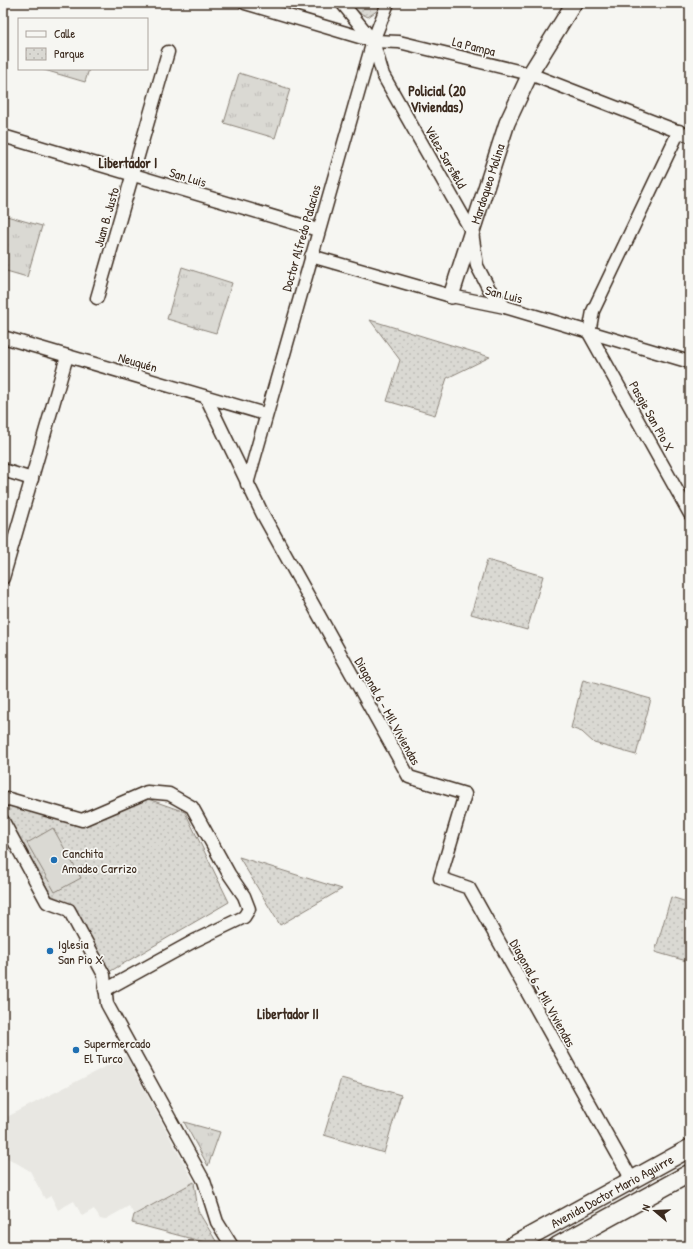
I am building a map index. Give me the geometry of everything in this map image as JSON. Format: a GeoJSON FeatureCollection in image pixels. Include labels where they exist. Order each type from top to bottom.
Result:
{"type":"FeatureCollection","features":[{"type":"Feature","properties":{"kind":"main road","name":"Avenida Doctor Mario Aguirre"},"geometry":{"type":"LineString","coordinates":[[512,1246],[690,1148]]}},
{"type":"Feature","properties":{"kind":"main road","name":"Avenida Doctor Mario Aguirre"},"geometry":{"type":"LineString","coordinates":[[557,1246],[690,1173]]}},
{"type":"Feature","properties":{"kind":"street","name":"La Pampa"},"geometry":{"type":"LineString","coordinates":[[245,3],[372,41],[399,42],[530,74],[684,134]]}},
{"type":"Feature","properties":{"kind":"street","name":"Vélez Sarsfield"},"geometry":{"type":"LineString","coordinates":[[342,3],[372,41],[383,75],[472,232],[477,266],[489,289],[505,308]]}},
{"type":"Feature","properties":{"kind":"street","name":"Doctor Alfredo Palacios"},"geometry":{"type":"LineString","coordinates":[[247,484],[310,256],[372,41],[388,3]]}},
{"type":"Feature","properties":{"kind":"street","name":"Mardoqueo Molina"},"geometry":{"type":"LineString","coordinates":[[451,296],[507,123],[530,74],[574,3]]}},
{"type":"Feature","properties":{"kind":"street","name":"Juan B. Justo"},"geometry":{"type":"LineString","coordinates":[[97,298],[168,52]]}},
{"type":"Feature","properties":{"kind":"street"},"geometry":{"type":"LineString","coordinates":[[589,333],[593,311],[684,134]]}},
{"type":"Feature","properties":{"kind":"street","name":"San Luis"},"geometry":{"type":"LineString","coordinates":[[3,136],[318,230]]}},
{"type":"Feature","properties":{"kind":"street","name":"San Luis"},"geometry":{"type":"LineString","coordinates":[[310,256],[451,296],[505,308],[690,362]]}},
{"type":"Feature","properties":{"kind":"street","name":"Pasaje San Pio X"},"geometry":{"type":"LineString","coordinates":[[589,333],[690,514]]}},
{"type":"Feature","properties":{"kind":"street","name":"Neuquén"},"geometry":{"type":"LineString","coordinates":[[3,337],[266,414]]}},
{"type":"Feature","properties":{"kind":"street"},"geometry":{"type":"LineString","coordinates":[[3,578],[68,356]]}},
{"type":"Feature","properties":{"kind":"street","name":"Diagonal 6 - Mil Viviendas"},"geometry":{"type":"LineString","coordinates":[[206,397],[247,484],[409,777],[465,794],[440,878],[469,888],[632,1180]]}},
{"type":"Feature","properties":{"kind":"street"},"geometry":{"type":"LineString","coordinates":[[3,470],[32,478]]}},
{"type":"Feature","properties":{"kind":"street"},"geometry":{"type":"LineString","coordinates":[[3,800],[9,799],[82,820],[147,792],[169,794],[192,807],[229,874],[244,896],[249,909],[244,917],[194,941],[105,990]]}},
{"type":"Feature","properties":{"kind":"street"},"geometry":{"type":"LineString","coordinates":[[3,821],[47,902],[69,910],[104,975],[107,1004],[204,1181],[217,1222],[232,1246]]}},
{"type":"Feature","properties":{"kind":"shaded area"},"geometry":{"type":"Polygon","coordinates":[[[126,1056],[194,1182],[134,1215],[129,1206],[104,1220],[100,1219],[94,1209],[82,1216],[74,1201],[58,1210],[51,1196],[45,1199],[30,1171],[8,1158],[3,1160],[3,1119],[126,1056]]]}},
{"type":"Feature","properties":{"kind":"green space"},"geometry":{"type":"Polygon","coordinates":[[[351,3],[381,3],[378,10],[368,17],[356,11],[351,3]]]}},
{"type":"Feature","properties":{"kind":"green space"},"geometry":{"type":"Polygon","coordinates":[[[44,70],[89,70],[85,82],[44,70]]]}},
{"type":"Feature","properties":{"kind":"green space"},"geometry":{"type":"Polygon","coordinates":[[[239,73],[290,89],[275,138],[224,123],[239,73]]]}},
{"type":"Feature","properties":{"kind":"green space"},"geometry":{"type":"Polygon","coordinates":[[[3,215],[42,226],[27,277],[3,270],[3,215]]]}},
{"type":"Feature","properties":{"kind":"green space"},"geometry":{"type":"Polygon","coordinates":[[[182,267],[232,283],[216,333],[167,319],[182,267]]]}},
{"type":"Feature","properties":{"kind":"green space"},"geometry":{"type":"Polygon","coordinates":[[[370,320],[490,357],[447,378],[435,415],[387,401],[400,360],[370,320]]]}},
{"type":"Feature","properties":{"kind":"green space"},"geometry":{"type":"Polygon","coordinates":[[[487,560],[543,576],[527,630],[471,614],[487,560]]]}},
{"type":"Feature","properties":{"kind":"green space"},"geometry":{"type":"Polygon","coordinates":[[[583,680],[651,699],[636,755],[594,743],[582,732],[571,728],[583,680]]]}},
{"type":"Feature","properties":{"kind":"green space"},"geometry":{"type":"Polygon","coordinates":[[[148,799],[185,812],[229,902],[109,972],[73,906],[51,895],[4,810],[9,805],[84,825],[148,799]]]}},
{"type":"Feature","properties":{"kind":"green space","name":"Canchita Amadeo Carrizo"},"geometry":{"type":"Polygon","coordinates":[[[53,828],[81,878],[55,892],[27,843],[53,828]]]}},
{"type":"Feature","properties":{"kind":"green space"},"geometry":{"type":"Polygon","coordinates":[[[239,857],[342,889],[280,925],[239,857]]]}},
{"type":"Feature","properties":{"kind":"green space"},"geometry":{"type":"Polygon","coordinates":[[[671,897],[690,903],[690,962],[655,952],[671,897]]]}},
{"type":"Feature","properties":{"kind":"green space"},"geometry":{"type":"Polygon","coordinates":[[[341,1078],[401,1095],[384,1153],[324,1135],[341,1078]]]}},
{"type":"Feature","properties":{"kind":"green space"},"geometry":{"type":"Polygon","coordinates":[[[184,1122],[220,1132],[208,1166],[184,1122]]]}},
{"type":"Feature","properties":{"kind":"green space"},"geometry":{"type":"Polygon","coordinates":[[[194,1182],[198,1211],[219,1246],[132,1223],[134,1215],[194,1182]]]}},
{"type":"Feature","properties":{"kind":"place","name":"Canchita Amadeo Carrizo"},"geometry":{"type":"Point","coordinates":[54,860]}},
{"type":"Feature","properties":{"kind":"place","name":"Iglesia San Pio X"},"geometry":{"type":"Point","coordinates":[50,951]}},
{"type":"Feature","properties":{"kind":"place","name":"Supermercado El Turco"},"geometry":{"type":"Point","coordinates":[76,1050]}},
{"type":"Feature","properties":{"kind":"district","name":"Policial (20 Viviendas)"},"geometry":{"type":"Point","coordinates":[437,98]}},
{"type":"Feature","properties":{"kind":"district","name":"Libertador I"},"geometry":{"type":"Point","coordinates":[128,162]}},
{"type":"Feature","properties":{"kind":"district","name":"Libertador II"},"geometry":{"type":"Point","coordinates":[288,1013]}}]}
